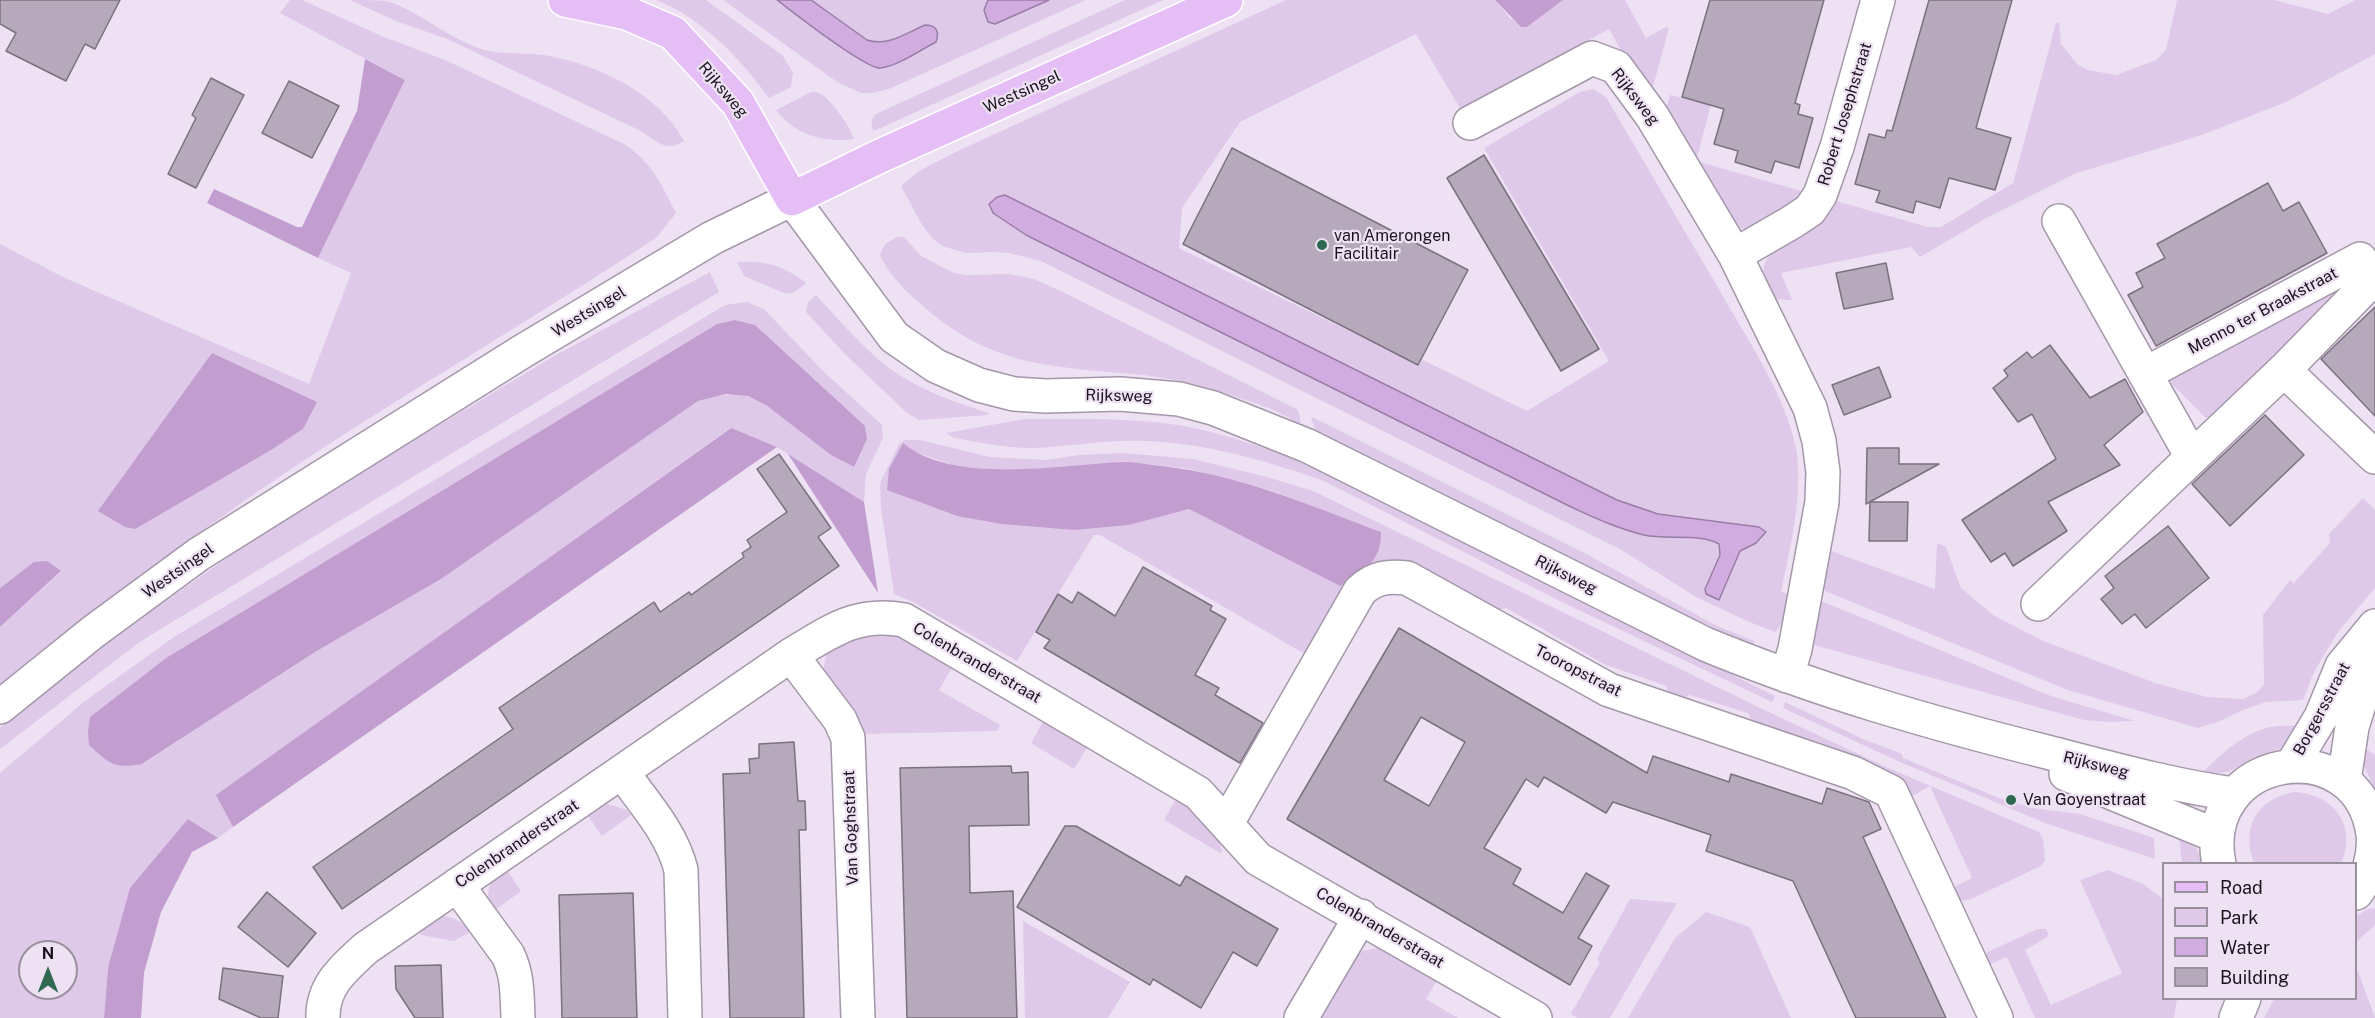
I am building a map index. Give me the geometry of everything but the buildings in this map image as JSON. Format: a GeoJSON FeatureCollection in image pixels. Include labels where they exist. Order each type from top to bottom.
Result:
{"type":"FeatureCollection","features":[{"type":"Feature","properties":{"kind":"main road","name":"Rijksweg"},"geometry":{"type":"LineString","coordinates":[[565,0],[627,13],[673,33],[738,103],[792,199]]}},
{"type":"Feature","properties":{"kind":"main road","name":"Westsingel"},"geometry":{"type":"LineString","coordinates":[[792,199],[878,157],[1226,0]]}},
{"type":"Feature","properties":{"kind":"street","name":"Robert Josephstraat"},"geometry":{"type":"LineString","coordinates":[[1735,255],[1810,210],[1820,195],[1837,147],[1878,0]]}},
{"type":"Feature","properties":{"kind":"street","name":"Rijksweg"},"geometry":{"type":"LineString","coordinates":[[1470,123],[1592,58],[1616,67],[1652,116],[1735,255],[1810,408],[1819,441],[1823,472],[1822,502],[1795,649],[1787,676]]}},
{"type":"Feature","properties":{"kind":"street","name":"Rijksweg"},"geometry":{"type":"LineString","coordinates":[[792,199],[894,337],[936,366],[979,385],[1014,394],[1047,396],[1120,394],[1179,399],[1213,408],[1308,446],[1705,644],[1787,676],[1960,730],[2185,787],[2234,794]]}},
{"type":"Feature","properties":{"kind":"street","name":"Westsingel"},"geometry":{"type":"LineString","coordinates":[[0,707],[93,632],[199,555],[524,351],[712,238],[792,199]]}},
{"type":"Feature","properties":{"kind":"street"},"geometry":{"type":"LineString","coordinates":[[2059,221],[2192,457]]}},
{"type":"Feature","properties":{"kind":"street","name":"Menno ter Braakstraat"},"geometry":{"type":"LineString","coordinates":[[2038,604],[2284,370],[2375,277],[2360,260],[2145,374]]}},
{"type":"Feature","properties":{"kind":"street"},"geometry":{"type":"LineString","coordinates":[[2284,370],[2375,457]]}},
{"type":"Feature","properties":{"kind":"street","name":"Tooropstraat"},"geometry":{"type":"LineString","coordinates":[[1227,823],[1360,591],[1376,579],[1388,576],[1407,578],[1609,690],[1853,773],[1891,792],[1996,1018]]}},
{"type":"Feature","properties":{"kind":"street","name":"Colenbranderstraat"},"geometry":{"type":"LineString","coordinates":[[322,1018],[322,1008],[330,986],[339,973],[366,948],[791,656],[843,624],[882,616],[904,620],[1198,793],[1258,859],[1361,916],[1535,1018]]}},
{"type":"Feature","properties":{"kind":"street","name":"Borgersstraat"},"geometry":{"type":"LineString","coordinates":[[2292,765],[2321,717],[2342,666],[2375,626]]}},
{"type":"Feature","properties":{"kind":"street","name":"Borgersstraat"},"geometry":{"type":"LineString","coordinates":[[2344,781],[2352,727],[2375,653]]}},
{"type":"Feature","properties":{"kind":"street","name":"Van Goghstraat"},"geometry":{"type":"LineString","coordinates":[[791,656],[840,720],[848,738],[858,1018]]}},
{"type":"Feature","properties":{"kind":"street","name":"Rijksweg"},"geometry":{"type":"LineString","coordinates":[[1960,730],[2218,850]]}},
{"type":"Feature","properties":{"kind":"street"},"geometry":{"type":"LineString","coordinates":[[2218,850],[2219,821],[2234,794],[2250,779],[2270,769],[2292,765],[2320,768],[2344,781],[2366,808],[2372,824],[2374,841],[2371,865],[2364,890]]}},
{"type":"Feature","properties":{"kind":"street"},"geometry":{"type":"LineString","coordinates":[[622,772],[670,840],[677,854],[681,870],[685,1018]]}},
{"type":"Feature","properties":{"kind":"street"},"geometry":{"type":"LineString","coordinates":[[457,885],[508,955],[514,967],[517,982],[518,1018]]}},
{"type":"Feature","properties":{"kind":"street"},"geometry":{"type":"LineString","coordinates":[[1301,1018],[1361,916]]}},
{"type":"Feature","properties":{"kind":"street"},"geometry":{"type":"LineString","coordinates":[[2236,1018],[2244,1000]]}},
{"type":"Feature","properties":{"kind":"green space"},"geometry":{"type":"Polygon","coordinates":[[[290,0],[302,0],[384,37],[445,60],[624,144],[649,166],[676,213],[656,238],[375,415],[246,500],[139,578],[0,688],[0,627],[61,572],[19,573],[0,588],[0,244],[65,278],[309,384],[351,273],[318,258],[405,80],[280,13],[290,0]]]}},
{"type":"Feature","properties":{"kind":"green space"},"geometry":{"type":"Polygon","coordinates":[[[350,0],[387,1],[412,12],[460,40],[485,50],[544,55],[584,65],[604,73],[624,83],[658,108],[673,124],[684,141],[672,146],[661,144],[641,131],[447,39],[396,21],[350,0]]]}},
{"type":"Feature","properties":{"kind":"green space"},"geometry":{"type":"Polygon","coordinates":[[[656,0],[706,0],[782,55],[793,72],[791,87],[769,98],[746,68],[719,41],[689,17],[656,0]]]}},
{"type":"Feature","properties":{"kind":"green space"},"geometry":{"type":"Polygon","coordinates":[[[723,0],[776,0],[862,61],[925,25],[896,38],[874,42],[867,40],[811,0],[988,0],[984,10],[995,24],[1049,0],[1086,0],[889,89],[861,93],[837,82],[723,0]]]}},
{"type":"Feature","properties":{"kind":"green space"},"geometry":{"type":"Polygon","coordinates":[[[1125,0],[1163,0],[874,131],[872,122],[876,114],[1125,0]]]}},
{"type":"Feature","properties":{"kind":"green space"},"geometry":{"type":"Polygon","coordinates":[[[1286,0],[1495,0],[1510,18],[1527,27],[1563,0],[1625,0],[1646,38],[1666,27],[1669,28],[1650,98],[1609,29],[1461,110],[1416,34],[1240,122],[1182,208],[1179,248],[1419,365],[1423,360],[1527,411],[1609,361],[1484,148],[1580,92],[1593,89],[1606,97],[1754,349],[1775,388],[1791,428],[1796,448],[1798,482],[1795,520],[1781,592],[1790,594],[1782,624],[1775,632],[1696,597],[1620,549],[1041,261],[1009,253],[966,253],[942,246],[932,238],[921,223],[901,186],[919,171],[1286,0]],[[1006,195],[997,197],[1075,260],[1569,506],[1719,544],[1720,554],[1705,589],[1706,594],[1719,600],[1740,551],[1761,540],[1763,528],[1658,514],[1617,500],[1006,195]]]}},
{"type":"Feature","properties":{"kind":"green space"},"geometry":{"type":"Polygon","coordinates":[[[2177,0],[2274,0],[2328,14],[2355,0],[2375,0],[2375,54],[2286,102],[2202,135],[2074,174],[1988,217],[1920,257],[1911,247],[1781,273],[1792,300],[1770,299],[1763,271],[1766,261],[1779,248],[1819,223],[1836,201],[1928,227],[1941,227],[2013,183],[2056,23],[2059,23],[2061,44],[2077,64],[2088,70],[2116,75],[2156,60],[2166,50],[2177,0]]]}},
{"type":"Feature","properties":{"kind":"green space"},"geometry":{"type":"Polygon","coordinates":[[[811,92],[821,94],[830,101],[845,121],[854,139],[832,140],[811,135],[792,126],[776,110],[811,92]]]}},
{"type":"Feature","properties":{"kind":"green space"},"geometry":{"type":"Polygon","coordinates":[[[1670,95],[1711,105],[1696,161],[1805,192],[1790,206],[1750,227],[1732,228],[1666,110],[1670,95]]]}},
{"type":"Feature","properties":{"kind":"green space"},"geometry":{"type":"Polygon","coordinates":[[[897,237],[904,237],[921,256],[954,273],[1010,274],[1034,279],[1063,292],[1298,410],[1301,422],[1298,424],[1270,409],[1196,385],[1151,376],[1031,362],[978,343],[951,328],[924,307],[893,277],[880,255],[885,244],[897,237]]]}},
{"type":"Feature","properties":{"kind":"green space"},"geometry":{"type":"Polygon","coordinates":[[[737,262],[774,265],[806,283],[793,292],[784,293],[744,276],[737,262]]]}},
{"type":"Feature","properties":{"kind":"green space"},"geometry":{"type":"Polygon","coordinates":[[[710,272],[719,292],[141,641],[0,749],[0,728],[81,661],[241,548],[308,504],[556,355],[710,272]]]}},
{"type":"Feature","properties":{"kind":"green space"},"geometry":{"type":"Polygon","coordinates":[[[2333,289],[2337,293],[2336,298],[2211,418],[2205,417],[2171,383],[2170,378],[2333,289]]]}},
{"type":"Feature","properties":{"kind":"green space"},"geometry":{"type":"Polygon","coordinates":[[[816,295],[850,332],[899,375],[936,394],[989,413],[988,415],[919,420],[907,413],[845,354],[806,312],[808,303],[816,295]]]}},
{"type":"Feature","properties":{"kind":"green space"},"geometry":{"type":"Polygon","coordinates":[[[747,302],[764,309],[822,370],[882,425],[883,438],[866,474],[864,502],[777,447],[730,428],[217,795],[233,827],[218,838],[188,819],[108,968],[104,1018],[0,1018],[0,773],[85,701],[174,637],[725,305],[747,302]],[[735,320],[717,324],[166,658],[90,717],[143,764],[315,652],[441,579],[698,401],[717,396],[743,395],[749,397],[775,411],[827,451],[854,467],[867,439],[865,426],[735,320]]]}},
{"type":"Feature","properties":{"kind":"green space"},"geometry":{"type":"Polygon","coordinates":[[[1312,417],[1590,556],[1717,626],[1754,641],[1754,645],[1673,610],[1317,432],[1312,417]]]}},
{"type":"Feature","properties":{"kind":"green space"},"geometry":{"type":"Polygon","coordinates":[[[1025,419],[1106,419],[1177,425],[1223,435],[1289,458],[1333,476],[1775,696],[1772,702],[1562,602],[1324,481],[1280,467],[1214,449],[1168,442],[1117,441],[1021,448],[954,438],[946,433],[1025,419]]]}},
{"type":"Feature","properties":{"kind":"green space"},"geometry":{"type":"Polygon","coordinates":[[[904,440],[920,440],[990,457],[1045,460],[1080,455],[1123,453],[1193,459],[1313,491],[1777,716],[1886,767],[2039,832],[2043,839],[2045,860],[2041,866],[1969,900],[1955,901],[1950,889],[1972,878],[1930,786],[1905,800],[1756,729],[1748,713],[1690,695],[1676,702],[1672,701],[1666,686],[1604,664],[1506,608],[1490,612],[1403,566],[1310,657],[1100,535],[1094,535],[1017,661],[915,603],[894,594],[881,508],[880,483],[899,444],[904,440]],[[912,451],[895,493],[957,516],[1075,530],[1129,525],[1189,509],[1340,586],[1381,532],[1268,490],[1190,469],[1129,462],[1019,471],[958,467],[912,451]]]}},
{"type":"Feature","properties":{"kind":"green space"},"geometry":{"type":"Polygon","coordinates":[[[2363,498],[2375,510],[2375,588],[2338,632],[2314,672],[2303,700],[2266,702],[2198,728],[2068,690],[1825,591],[1823,586],[1831,551],[1935,589],[1937,543],[1946,547],[1961,588],[1993,615],[2043,641],[2155,683],[2207,697],[2243,699],[2256,693],[2264,685],[2263,615],[2290,580],[2294,583],[2330,543],[2329,534],[2363,498]]]}},
{"type":"Feature","properties":{"kind":"green space"},"geometry":{"type":"Polygon","coordinates":[[[1819,600],[2051,696],[2135,721],[2084,720],[1814,645],[1813,629],[1819,600]]]}},
{"type":"Feature","properties":{"kind":"green space"},"geometry":{"type":"Polygon","coordinates":[[[883,633],[902,638],[953,666],[939,690],[1000,725],[997,731],[860,734],[823,671],[827,651],[855,635],[883,633]]]}},
{"type":"Feature","properties":{"kind":"green space"},"geometry":{"type":"Polygon","coordinates":[[[1785,702],[1863,739],[1902,754],[1903,758],[1999,798],[2032,808],[2080,814],[2154,838],[2155,859],[2045,823],[1900,762],[1783,708],[1785,702]]]}},
{"type":"Feature","properties":{"kind":"green space"},"geometry":{"type":"Polygon","coordinates":[[[1044,720],[1088,746],[1074,769],[1031,743],[1044,720]]]}},
{"type":"Feature","properties":{"kind":"green space"},"geometry":{"type":"Polygon","coordinates":[[[2304,726],[2283,748],[2255,757],[2228,772],[2201,775],[2224,752],[2250,734],[2270,727],[2304,726]]]}},
{"type":"Feature","properties":{"kind":"green space"},"geometry":{"type":"Polygon","coordinates":[[[2360,745],[2375,755],[2375,790],[2363,763],[2360,745]]]}},
{"type":"Feature","properties":{"kind":"green space"},"geometry":{"type":"Polygon","coordinates":[[[2294,792],[2308,794],[2330,805],[2344,824],[2346,836],[2341,862],[2254,862],[2249,838],[2255,817],[2261,808],[2281,796],[2294,792]]]}},
{"type":"Feature","properties":{"kind":"green space"},"geometry":{"type":"Polygon","coordinates":[[[1177,797],[1192,806],[1220,840],[1222,854],[1164,820],[1177,797]]]}},
{"type":"Feature","properties":{"kind":"green space"},"geometry":{"type":"Polygon","coordinates":[[[608,804],[627,810],[631,815],[602,836],[586,813],[599,805],[608,804]]]}},
{"type":"Feature","properties":{"kind":"green space"},"geometry":{"type":"Polygon","coordinates":[[[2179,836],[2196,848],[2205,862],[2182,862],[2179,836]]]}},
{"type":"Feature","properties":{"kind":"green space"},"geometry":{"type":"Polygon","coordinates":[[[506,869],[521,891],[494,911],[488,892],[492,882],[506,869]]]}},
{"type":"Feature","properties":{"kind":"green space"},"geometry":{"type":"Polygon","coordinates":[[[2108,870],[2143,884],[2162,898],[2162,1000],[2177,1000],[2174,1018],[2035,1018],[2007,957],[1983,967],[1984,954],[2037,929],[2046,929],[2049,936],[2025,950],[2051,1005],[2122,973],[2080,880],[2108,870]]]}},
{"type":"Feature","properties":{"kind":"green space"},"geometry":{"type":"Polygon","coordinates":[[[1630,899],[1677,903],[1610,1018],[1577,1018],[1571,1014],[1600,962],[1597,959],[1630,899]]]}},
{"type":"Feature","properties":{"kind":"green space"},"geometry":{"type":"Polygon","coordinates":[[[2375,908],[2375,925],[2357,941],[2357,915],[2375,908]]]}},
{"type":"Feature","properties":{"kind":"green space"},"geometry":{"type":"Polygon","coordinates":[[[1706,912],[1750,927],[1791,1018],[1628,1018],[1675,938],[1706,912]]]}},
{"type":"Feature","properties":{"kind":"green space"},"geometry":{"type":"Polygon","coordinates":[[[443,916],[458,921],[470,932],[454,941],[421,935],[418,930],[432,919],[443,916]]]}},
{"type":"Feature","properties":{"kind":"green space"},"geometry":{"type":"Polygon","coordinates":[[[1023,921],[1130,982],[1108,1018],[1025,1018],[1023,921]]]}},
{"type":"Feature","properties":{"kind":"green space"},"geometry":{"type":"Polygon","coordinates":[[[1382,947],[1438,978],[1426,999],[1458,1018],[1317,1018],[1358,952],[1382,947]]]}},
{"type":"Feature","properties":{"kind":"green space"},"geometry":{"type":"Polygon","coordinates":[[[2357,972],[2375,1018],[2264,1018],[2273,1000],[2357,1000],[2357,972]]]}},
{"type":"Feature","properties":{"kind":"shaded area"},"geometry":{"type":"Polygon","coordinates":[[[1495,0],[1563,0],[1527,27],[1521,27],[1495,0]]]}},
{"type":"Feature","properties":{"kind":"shaded area"},"geometry":{"type":"Polygon","coordinates":[[[365,59],[405,80],[318,258],[207,203],[214,189],[297,227],[302,227],[357,111],[365,59]]]}},
{"type":"Feature","properties":{"kind":"shaded area"},"geometry":{"type":"Polygon","coordinates":[[[735,320],[755,325],[865,426],[867,439],[854,467],[831,455],[766,405],[748,396],[726,394],[698,401],[441,579],[315,652],[142,764],[118,765],[102,757],[89,745],[90,717],[166,658],[717,324],[735,320]]]}},
{"type":"Feature","properties":{"kind":"shaded area"},"geometry":{"type":"Polygon","coordinates":[[[212,353],[317,402],[303,429],[135,529],[125,527],[98,511],[212,353]]]}},
{"type":"Feature","properties":{"kind":"shaded area"},"geometry":{"type":"Polygon","coordinates":[[[731,428],[777,447],[233,827],[216,795],[731,428]]]}},
{"type":"Feature","properties":{"kind":"shaded area"},"geometry":{"type":"Polygon","coordinates":[[[903,443],[925,456],[950,464],[979,468],[1041,468],[1126,462],[1191,470],[1273,492],[1381,532],[1380,542],[1375,558],[1369,565],[1340,586],[1189,509],[1129,525],[1075,530],[1002,524],[957,516],[887,490],[889,469],[903,443]]]}},
{"type":"Feature","properties":{"kind":"shaded area"},"geometry":{"type":"Polygon","coordinates":[[[788,454],[864,502],[878,593],[788,454]]]}},
{"type":"Feature","properties":{"kind":"shaded area"},"geometry":{"type":"Polygon","coordinates":[[[47,561],[61,571],[0,627],[0,588],[34,562],[47,561]]]}},
{"type":"Feature","properties":{"kind":"shaded area"},"geometry":{"type":"Polygon","coordinates":[[[188,819],[218,838],[192,852],[161,912],[144,973],[141,1018],[104,1018],[108,968],[130,888],[188,819]]]}},
{"type":"Feature","properties":{"kind":"water"},"geometry":{"type":"Polygon","coordinates":[[[777,0],[811,0],[867,40],[874,42],[882,42],[904,35],[925,25],[936,29],[938,35],[936,42],[910,57],[881,68],[846,51],[777,0]]]}},
{"type":"Feature","properties":{"kind":"water"},"geometry":{"type":"Polygon","coordinates":[[[988,0],[1049,0],[995,24],[988,22],[984,10],[988,0]]]}},
{"type":"Feature","properties":{"kind":"water"},"geometry":{"type":"Polygon","coordinates":[[[1005,195],[1617,500],[1658,514],[1759,527],[1766,532],[1756,543],[1740,551],[1719,600],[1706,594],[1705,589],[1720,555],[1719,544],[1703,539],[1644,535],[1615,526],[1569,506],[1026,235],[993,213],[989,204],[997,197],[1005,195]]]}},
{"type":"Feature","properties":{"kind":"place","name":"van Amerongen Facilitair"},"geometry":{"type":"Point","coordinates":[1322,245]}},
{"type":"Feature","properties":{"kind":"place","name":"Van Goyenstraat"},"geometry":{"type":"Point","coordinates":[2011,800]}}]}
